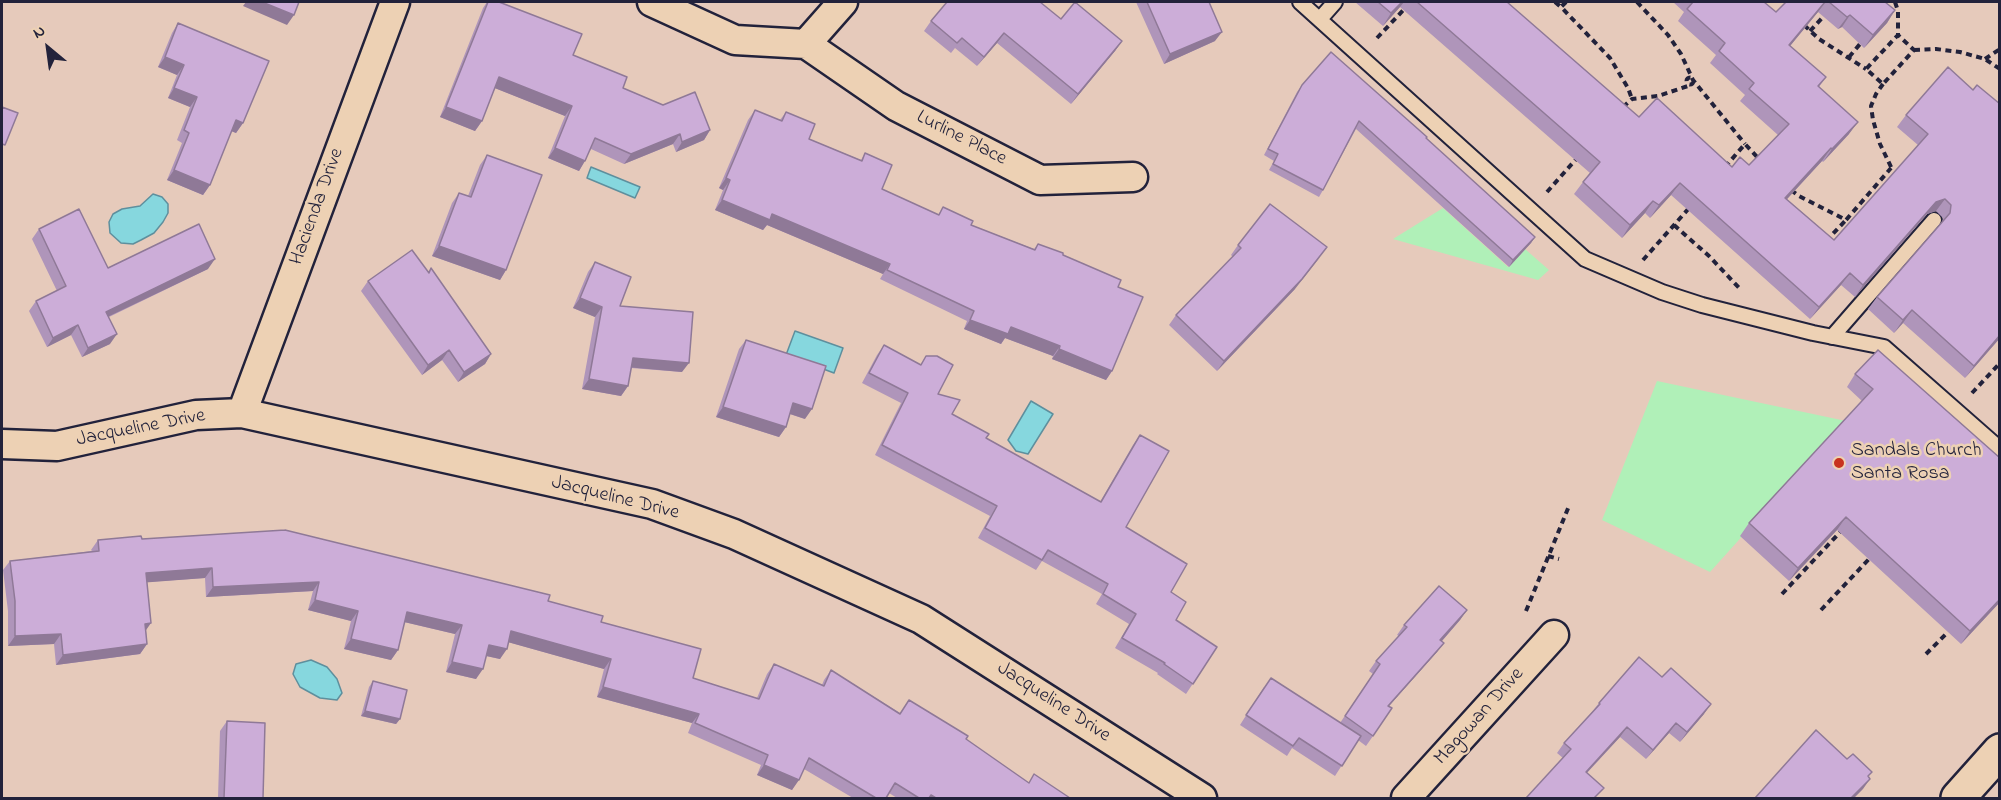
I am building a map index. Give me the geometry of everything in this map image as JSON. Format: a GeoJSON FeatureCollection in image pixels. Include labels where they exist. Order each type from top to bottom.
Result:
{"type":"FeatureCollection","features":[{"type":"Feature","properties":{"kind":"street","name":"Hacienda Drive"},"geometry":{"type":"LineString","coordinates":[[242,413],[395,2]]}},
{"type":"Feature","properties":{"kind":"street"},"geometry":{"type":"LineString","coordinates":[[652,2],[735,40],[806,44],[843,2]]}},
{"type":"Feature","properties":{"kind":"street","name":"Lurline Place"},"geometry":{"type":"LineString","coordinates":[[806,44],[896,106],[1040,180],[1133,177]]}},
{"type":"Feature","properties":{"kind":"street","name":"Jacqueline Drive"},"geometry":{"type":"LineString","coordinates":[[2,444],[57,446],[195,415],[242,413],[652,504],[734,534],[921,619],[1202,798]]}},
{"type":"Feature","properties":{"kind":"street","name":"Magowan Drive"},"geometry":{"type":"LineString","coordinates":[[1406,798],[1554,634]]}},
{"type":"Feature","properties":{"kind":"street"},"geometry":{"type":"LineString","coordinates":[[1958,798],[1998,754]]}},
{"type":"Feature","properties":{"kind":"lane"},"geometry":{"type":"LineString","coordinates":[[1300,2],[1585,260],[1662,292],[1702,305],[1832,337],[1884,347],[2000,449]]}},
{"type":"Feature","properties":{"kind":"lane"},"geometry":{"type":"LineString","coordinates":[[1320,19],[1335,2]]}},
{"type":"Feature","properties":{"kind":"lane"},"geometry":{"type":"LineString","coordinates":[[1832,337],[1934,220]]}},
{"type":"Feature","properties":{"kind":"path"},"geometry":{"type":"LineString","coordinates":[[1360,55],[1411,2]]}},
{"type":"Feature","properties":{"kind":"path"},"geometry":{"type":"LineString","coordinates":[[1555,2],[1610,58],[1632,99]]}},
{"type":"Feature","properties":{"kind":"path"},"geometry":{"type":"LineString","coordinates":[[1562,7],[1566,2]]}},
{"type":"Feature","properties":{"kind":"path"},"geometry":{"type":"LineString","coordinates":[[1637,2],[1674,43],[1693,80],[1761,162]]}},
{"type":"Feature","properties":{"kind":"path"},"geometry":{"type":"LineString","coordinates":[[1866,69],[1898,35],[1898,11],[1895,2]]}},
{"type":"Feature","properties":{"kind":"path"},"geometry":{"type":"LineString","coordinates":[[1810,31],[1823,17]]}},
{"type":"Feature","properties":{"kind":"path"},"geometry":{"type":"LineString","coordinates":[[1802,23],[1827,45],[1849,57],[1883,84],[1914,50]]}},
{"type":"Feature","properties":{"kind":"path"},"geometry":{"type":"LineString","coordinates":[[1898,35],[1914,50],[1948,50],[1985,59],[2000,69]]}},
{"type":"Feature","properties":{"kind":"path"},"geometry":{"type":"LineString","coordinates":[[1849,57],[1860,44]]}},
{"type":"Feature","properties":{"kind":"path"},"geometry":{"type":"LineString","coordinates":[[1985,59],[2000,49]]}},
{"type":"Feature","properties":{"kind":"path"},"geometry":{"type":"LineString","coordinates":[[1622,108],[1632,99],[1658,96],[1691,85],[1687,80],[1690,78],[1693,80]]}},
{"type":"Feature","properties":{"kind":"path"},"geometry":{"type":"LineString","coordinates":[[1724,168],[1745,144]]}},
{"type":"Feature","properties":{"kind":"path"},"geometry":{"type":"LineString","coordinates":[[1544,194],[1582,153]]}},
{"type":"Feature","properties":{"kind":"path"},"geometry":{"type":"LineString","coordinates":[[1823,245],[1891,168]]}},
{"type":"Feature","properties":{"kind":"path"},"geometry":{"type":"LineString","coordinates":[[1785,185],[1798,196],[1846,220]]}},
{"type":"Feature","properties":{"kind":"path"},"geometry":{"type":"LineString","coordinates":[[1638,267],[1695,201]]}},
{"type":"Feature","properties":{"kind":"path"},"geometry":{"type":"LineString","coordinates":[[1674,225],[1730,276],[1747,297]]}},
{"type":"Feature","properties":{"kind":"path"},"geometry":{"type":"LineString","coordinates":[[1975,390],[2000,363]]}},
{"type":"Feature","properties":{"kind":"path"},"geometry":{"type":"LineString","coordinates":[[1526,611],[1569,506]]}},
{"type":"Feature","properties":{"kind":"path"},"geometry":{"type":"LineString","coordinates":[[1782,594],[1846,526]]}},
{"type":"Feature","properties":{"kind":"path"},"geometry":{"type":"LineString","coordinates":[[1548,556],[1559,559]]}},
{"type":"Feature","properties":{"kind":"path"},"geometry":{"type":"LineString","coordinates":[[1821,610],[1869,559]]}},
{"type":"Feature","properties":{"kind":"path"},"geometry":{"type":"LineString","coordinates":[[1926,654],[1948,632]]}},
{"type":"Feature","properties":{"kind":"green space"},"geometry":{"type":"Polygon","coordinates":[[[1443,208],[1508,267],[1525,249],[1549,270],[1538,280],[1393,239],[1443,208]]]}},
{"type":"Feature","properties":{"kind":"green space"},"geometry":{"type":"Polygon","coordinates":[[[1657,381],[1846,421],[1710,572],[1602,520],[1657,381]]]}},
{"type":"Feature","properties":{"kind":"water"},"geometry":{"type":"Polygon","coordinates":[[[591,167],[640,187],[635,198],[587,178],[591,167]]]}},
{"type":"Feature","properties":{"kind":"water"},"geometry":{"type":"Polygon","coordinates":[[[153,194],[162,197],[168,204],[168,213],[163,222],[154,233],[133,244],[121,243],[110,233],[109,222],[113,214],[122,209],[140,206],[153,194]]]}},
{"type":"Feature","properties":{"kind":"water"},"geometry":{"type":"Polygon","coordinates":[[[795,331],[843,348],[834,373],[786,355],[795,331]]]}},
{"type":"Feature","properties":{"kind":"water"},"geometry":{"type":"Polygon","coordinates":[[[1031,401],[1053,414],[1028,454],[1016,451],[1008,440],[1031,401]]]}},
{"type":"Feature","properties":{"kind":"water"},"geometry":{"type":"Polygon","coordinates":[[[311,660],[327,667],[337,679],[342,693],[337,700],[320,698],[300,687],[293,674],[296,664],[311,660]]]}},
{"type":"Feature","properties":{"kind":"building"},"geometry":{"type":"Polygon","coordinates":[[[262,2],[299,2],[294,15],[262,2]]]}},
{"type":"Feature","properties":{"kind":"building"},"geometry":{"type":"Polygon","coordinates":[[[488,2],[499,2],[582,34],[573,55],[627,77],[623,88],[663,105],[695,92],[710,130],[682,142],[680,134],[631,154],[595,138],[585,161],[555,148],[572,106],[499,77],[482,121],[446,107],[488,2]]]}},
{"type":"Feature","properties":{"kind":"building"},"geometry":{"type":"Polygon","coordinates":[[[947,2],[1040,2],[1061,19],[1075,2],[1122,41],[1078,94],[1004,33],[984,57],[962,38],[957,43],[931,21],[947,2]]]}},
{"type":"Feature","properties":{"kind":"building"},"geometry":{"type":"Polygon","coordinates":[[[1147,2],[1209,2],[1222,32],[1170,54],[1147,2]]]}},
{"type":"Feature","properties":{"kind":"building"},"geometry":{"type":"Polygon","coordinates":[[[1378,2],[1402,2],[1391,13],[1378,2]]]}},
{"type":"Feature","properties":{"kind":"building"},"geometry":{"type":"Polygon","coordinates":[[[1417,2],[1507,2],[1639,117],[1657,98],[1732,167],[1740,157],[1749,165],[1789,124],[1749,89],[1754,83],[1719,51],[1725,43],[1687,9],[1693,2],[1764,2],[1776,12],[1786,2],[1825,2],[1789,45],[1826,77],[1818,86],[1858,122],[1785,198],[1834,240],[1928,134],[1906,115],[1948,67],[1973,90],[1977,85],[2000,104],[2000,335],[1974,366],[1912,310],[1903,320],[1877,297],[1950,213],[1951,205],[1945,199],[1936,202],[1863,285],[1850,273],[1819,307],[1680,183],[1659,205],[1653,201],[1630,225],[1583,182],[1600,162],[1417,2]]]}},
{"type":"Feature","properties":{"kind":"building"},"geometry":{"type":"Polygon","coordinates":[[[1829,2],[1885,2],[1895,10],[1873,35],[1850,15],[1847,17],[1829,2]]]}},
{"type":"Feature","properties":{"kind":"building"},"geometry":{"type":"Polygon","coordinates":[[[178,23],[269,61],[243,123],[236,120],[210,185],[174,170],[189,133],[184,130],[197,97],[174,88],[184,65],[165,57],[178,23]]]}},
{"type":"Feature","properties":{"kind":"building"},"geometry":{"type":"Polygon","coordinates":[[[1331,52],[1535,237],[1513,260],[1359,121],[1323,190],[1273,164],[1278,154],[1268,149],[1302,85],[1331,52]]]}},
{"type":"Feature","properties":{"kind":"building"},"geometry":{"type":"Polygon","coordinates":[[[2,107],[18,113],[5,145],[2,144],[2,107]]]}},
{"type":"Feature","properties":{"kind":"building"},"geometry":{"type":"Polygon","coordinates":[[[755,110],[782,121],[786,112],[815,124],[809,139],[862,161],[865,153],[892,165],[882,189],[939,215],[943,207],[973,221],[971,225],[1035,250],[1038,244],[1063,253],[1063,255],[1121,280],[1118,287],[1143,297],[1112,371],[1059,349],[1060,346],[1011,327],[1008,334],[970,320],[974,311],[887,270],[890,264],[772,214],[770,220],[722,200],[730,180],[726,178],[755,110]]]}},
{"type":"Feature","properties":{"kind":"building"},"geometry":{"type":"Polygon","coordinates":[[[487,155],[542,175],[506,270],[439,246],[459,193],[471,197],[487,155]]]}},
{"type":"Feature","properties":{"kind":"building"},"geometry":{"type":"Polygon","coordinates":[[[1270,204],[1327,247],[1302,279],[1224,361],[1176,315],[1241,248],[1238,245],[1270,204]]]}},
{"type":"Feature","properties":{"kind":"building"},"geometry":{"type":"Polygon","coordinates":[[[79,209],[108,268],[199,224],[215,259],[106,312],[117,334],[88,348],[78,325],[53,338],[36,301],[66,286],[39,229],[79,209]]]}},
{"type":"Feature","properties":{"kind":"building"},"geometry":{"type":"Polygon","coordinates":[[[412,250],[429,273],[431,268],[491,354],[464,372],[449,350],[428,365],[368,281],[412,250]]]}},
{"type":"Feature","properties":{"kind":"building"},"geometry":{"type":"Polygon","coordinates":[[[595,262],[631,277],[620,306],[693,312],[689,363],[633,358],[628,386],[589,379],[602,307],[580,298],[595,262]]]}},
{"type":"Feature","properties":{"kind":"building"},"geometry":{"type":"Polygon","coordinates":[[[746,340],[826,366],[812,409],[793,403],[786,427],[723,407],[746,340]]]}},
{"type":"Feature","properties":{"kind":"building"},"geometry":{"type":"Polygon","coordinates":[[[884,345],[921,365],[926,356],[937,356],[953,365],[938,394],[960,400],[952,414],[989,434],[986,438],[1101,502],[1140,435],[1169,451],[1126,527],[1187,564],[1171,592],[1186,602],[1176,620],[1217,647],[1193,684],[1165,663],[1122,638],[1136,614],[1103,594],[1108,584],[1048,550],[1042,560],[985,528],[997,506],[882,445],[908,393],[869,373],[884,345]]]}},
{"type":"Feature","properties":{"kind":"building"},"geometry":{"type":"Polygon","coordinates":[[[1878,350],[2000,458],[2000,599],[1970,631],[1846,517],[1798,568],[1749,523],[1873,389],[1855,374],[1878,350]]]}},
{"type":"Feature","properties":{"kind":"building"},"geometry":{"type":"Polygon","coordinates":[[[285,530],[550,595],[548,601],[603,616],[601,622],[701,649],[693,678],[759,699],[774,664],[824,686],[831,670],[900,714],[909,700],[968,736],[966,739],[1029,783],[1034,774],[1070,798],[936,798],[931,795],[929,798],[919,798],[895,783],[886,798],[876,798],[809,758],[799,780],[764,765],[768,755],[695,723],[699,714],[603,687],[611,659],[511,631],[507,649],[489,645],[483,669],[452,662],[462,625],[407,612],[398,650],[351,639],[358,611],[315,600],[319,582],[213,587],[212,568],[146,573],[151,623],[145,624],[147,644],[63,655],[61,634],[15,636],[15,601],[10,561],[99,551],[98,540],[285,530]]]}},
{"type":"Feature","properties":{"kind":"building"},"geometry":{"type":"Polygon","coordinates":[[[1439,586],[1467,610],[1440,640],[1444,643],[1388,706],[1392,708],[1373,736],[1345,716],[1380,664],[1376,661],[1407,627],[1404,625],[1439,586]]]}},
{"type":"Feature","properties":{"kind":"building"},"geometry":{"type":"Polygon","coordinates":[[[1639,657],[1662,677],[1671,668],[1711,704],[1687,732],[1676,723],[1653,750],[1627,727],[1586,772],[1604,788],[1594,798],[1526,798],[1571,749],[1564,743],[1639,657]]]}},
{"type":"Feature","properties":{"kind":"building"},"geometry":{"type":"Polygon","coordinates":[[[1271,678],[1361,736],[1342,766],[1299,738],[1293,746],[1246,715],[1271,678]]]}},
{"type":"Feature","properties":{"kind":"building"},"geometry":{"type":"Polygon","coordinates":[[[373,681],[407,690],[400,719],[365,711],[373,681]]]}},
{"type":"Feature","properties":{"kind":"building"},"geometry":{"type":"Polygon","coordinates":[[[227,721],[265,723],[263,798],[224,798],[227,721]]]}},
{"type":"Feature","properties":{"kind":"building"},"geometry":{"type":"Polygon","coordinates":[[[1816,730],[1847,759],[1853,754],[1872,772],[1868,776],[1870,779],[1851,798],[1755,798],[1816,730]]]}},
{"type":"Feature","properties":{"kind":"place","name":"Sandals Church Santa Rosa"},"geometry":{"type":"Point","coordinates":[1839,463]}}]}
